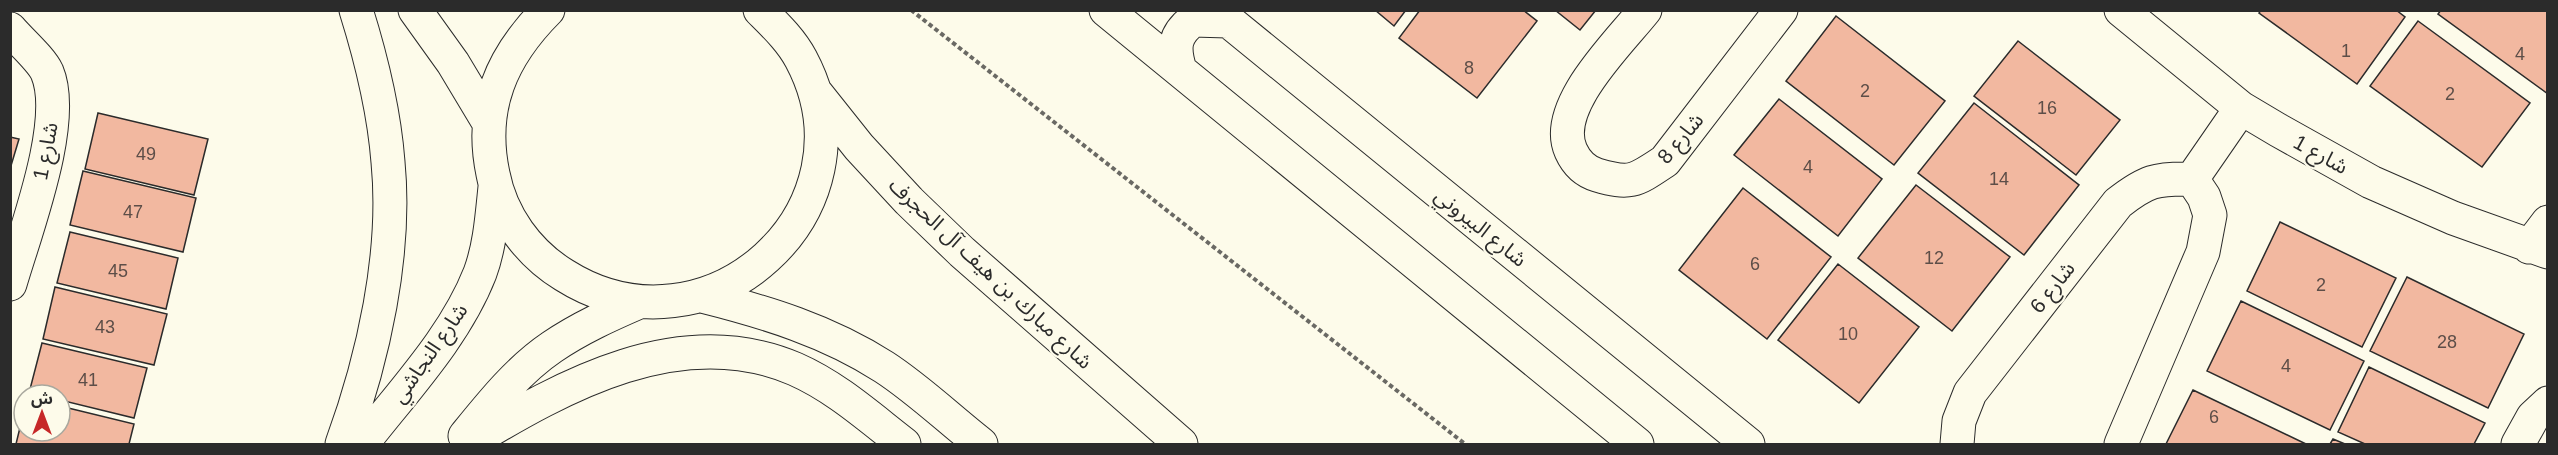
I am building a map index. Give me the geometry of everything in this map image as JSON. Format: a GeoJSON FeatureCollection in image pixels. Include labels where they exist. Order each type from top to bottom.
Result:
{"type":"FeatureCollection","features":[{"type":"Feature","properties":{"kind":"street"},"geometry":{"type":"LineString","coordinates":[[342,444],[374,331],[384,274],[389,218],[389,165],[382,112],[372,61],[356,10]]}},
{"type":"Feature","properties":{"kind":"street"},"geometry":{"type":"LineString","coordinates":[[415,10],[453,63],[489,123]]}},
{"type":"Feature","properties":{"kind":"street"},"geometry":{"type":"LineString","coordinates":[[548,10],[525,33],[507,61],[495,91],[489,123],[489,154],[495,185],[507,216],[525,243],[549,266],[576,283],[606,296],[639,302],[671,302],[702,296],[732,283],[760,265],[782,243],[801,216],[813,186],[820,154],[820,121],[813,90],[801,59],[783,33],[760,10]]}},
{"type":"Feature","properties":{"kind":"street"},"geometry":{"type":"LineString","coordinates":[[1106,10],[1637,444]]}},
{"type":"Feature","properties":{"kind":"street"},"geometry":{"type":"LineString","coordinates":[[1114,10],[1123,10]]}},
{"type":"Feature","properties":{"kind":"street","name":"شارع 8"},"geometry":{"type":"LineString","coordinates":[[1645,10],[1580,90],[1567,119],[1566,139],[1576,162],[1590,173],[1622,182],[1643,176],[1665,161],[1781,10]]}},
{"type":"Feature","properties":{"kind":"street","name":"شارع 1"},"geometry":{"type":"LineString","coordinates":[[2128,13],[2241,108],[2371,182],[2453,218],[2541,240]]}},
{"type":"Feature","properties":{"kind":"street"},"geometry":{"type":"LineString","coordinates":[[1180,70],[1175,52],[1180,30],[1193,20],[1222,16]]}},
{"type":"Feature","properties":{"kind":"street","name":"شارع البيروني"},"geometry":{"type":"LineString","coordinates":[[1222,16],[1748,444]]}},
{"type":"Feature","properties":{"kind":"street","name":"شارع 1"},"geometry":{"type":"LineString","coordinates":[[10,29],[46,71],[54,106],[46,159],[10,284]]}},
{"type":"Feature","properties":{"kind":"street","name":"شارع مبارك بن هيف آل الحجرف"},"geometry":{"type":"LineString","coordinates":[[813,90],[859,147],[909,201],[971,260],[1181,444]]}},
{"type":"Feature","properties":{"kind":"street"},"geometry":{"type":"LineString","coordinates":[[2121,444],[2203,252],[2210,215],[2204,197],[2192,179],[2241,108]]}},
{"type":"Feature","properties":{"kind":"street","name":"شارع 6"},"geometry":{"type":"LineString","coordinates":[[1957,444],[1959,421],[1970,393],[2118,203],[2140,186],[2166,178],[2192,179]]}},
{"type":"Feature","properties":{"kind":"street","name":"شارع النجاشي"},"geometry":{"type":"LineString","coordinates":[[362,444],[462,312],[480,272],[491,230],[495,185]]}},
{"type":"Feature","properties":{"kind":"street"},"geometry":{"type":"LineString","coordinates":[[702,296],[766,312],[827,336],[885,368],[981,444]]}},
{"type":"Feature","properties":{"kind":"street"},"geometry":{"type":"LineString","coordinates":[[459,444],[513,380],[551,348],[593,322],[639,302]]}},
{"type":"Feature","properties":{"kind":"street"},"geometry":{"type":"LineString","coordinates":[[467,444],[528,408],[569,388],[654,357],[689,352],[726,352],[761,358],[795,369],[826,385],[904,444]]}},
{"type":"Feature","properties":{"kind":"street"},"geometry":{"type":"LineString","coordinates":[[2518,444],[2533,417],[2547,403]]}},
{"type":"Feature","properties":{"kind":"path"},"geometry":{"type":"LineString","coordinates":[[911,10],[1465,444]]}},
{"type":"Feature","properties":{"kind":"building"},"geometry":{"type":"Polygon","coordinates":[[[1375,10],[1406,10],[1394,26],[1375,10]]]}},
{"type":"Feature","properties":{"kind":"building"},"geometry":{"type":"Polygon","coordinates":[[[1420,10],[1523,10],[1537,21],[1477,98],[1399,38],[1420,10]]]}},
{"type":"Feature","properties":{"kind":"building"},"geometry":{"type":"Polygon","coordinates":[[[1555,10],[1596,10],[1580,30],[1555,10]]]}},
{"type":"Feature","properties":{"kind":"building"},"geometry":{"type":"Polygon","coordinates":[[[2261,10],[2396,10],[2405,17],[2357,84],[2259,13],[2261,10]]]}},
{"type":"Feature","properties":{"kind":"building"},"geometry":{"type":"Polygon","coordinates":[[[2441,10],[2548,10],[2548,94],[2438,14],[2441,10]]]}},
{"type":"Feature","properties":{"kind":"building"},"geometry":{"type":"Polygon","coordinates":[[[1836,16],[1945,101],[1894,165],[1786,81],[1836,16]]]}},
{"type":"Feature","properties":{"kind":"building"},"geometry":{"type":"Polygon","coordinates":[[[2418,21],[2530,103],[2482,167],[2370,86],[2418,21]]]}},
{"type":"Feature","properties":{"kind":"building"},"geometry":{"type":"Polygon","coordinates":[[[2018,41],[2120,120],[2076,175],[1974,96],[2018,41]]]}},
{"type":"Feature","properties":{"kind":"building"},"geometry":{"type":"Polygon","coordinates":[[[1779,99],[1882,179],[1838,236],[1734,155],[1779,99]]]}},
{"type":"Feature","properties":{"kind":"building"},"geometry":{"type":"Polygon","coordinates":[[[1974,103],[2079,185],[2024,255],[1918,173],[1974,103]]]}},
{"type":"Feature","properties":{"kind":"building"},"geometry":{"type":"Polygon","coordinates":[[[98,113],[208,139],[194,195],[85,169],[98,113]]]}},
{"type":"Feature","properties":{"kind":"building"},"geometry":{"type":"Polygon","coordinates":[[[10,137],[19,139],[10,169],[10,137]]]}},
{"type":"Feature","properties":{"kind":"building"},"geometry":{"type":"Polygon","coordinates":[[[83,171],[196,198],[183,252],[70,225],[83,171]]]}},
{"type":"Feature","properties":{"kind":"building"},"geometry":{"type":"Polygon","coordinates":[[[1916,185],[2010,257],[1952,331],[1858,258],[1916,185]]]}},
{"type":"Feature","properties":{"kind":"building"},"geometry":{"type":"Polygon","coordinates":[[[1743,188],[1831,257],[1767,339],[1679,270],[1743,188]]]}},
{"type":"Feature","properties":{"kind":"building"},"geometry":{"type":"Polygon","coordinates":[[[2280,222],[2396,278],[2362,347],[2247,291],[2280,222]]]}},
{"type":"Feature","properties":{"kind":"building"},"geometry":{"type":"Polygon","coordinates":[[[70,232],[178,258],[166,309],[57,283],[70,232]]]}},
{"type":"Feature","properties":{"kind":"building"},"geometry":{"type":"Polygon","coordinates":[[[1838,264],[1919,327],[1859,403],[1778,340],[1838,264]]]}},
{"type":"Feature","properties":{"kind":"building"},"geometry":{"type":"Polygon","coordinates":[[[2407,277],[2524,334],[2488,408],[2370,351],[2407,277]]]}},
{"type":"Feature","properties":{"kind":"building"},"geometry":{"type":"Polygon","coordinates":[[[55,287],[167,314],[154,365],[43,339],[55,287]]]}},
{"type":"Feature","properties":{"kind":"building"},"geometry":{"type":"Polygon","coordinates":[[[2241,301],[2364,361],[2330,430],[2207,371],[2241,301]]]}},
{"type":"Feature","properties":{"kind":"building"},"geometry":{"type":"Polygon","coordinates":[[[42,343],[147,368],[134,418],[72,403],[72,383],[32,383],[42,343]]]}},
{"type":"Feature","properties":{"kind":"building"},"geometry":{"type":"Polygon","coordinates":[[[2369,367],[2485,423],[2474,444],[2365,444],[2338,432],[2369,367]]]}},
{"type":"Feature","properties":{"kind":"building"},"geometry":{"type":"Polygon","coordinates":[[[2193,390],[2306,444],[2166,444],[2193,390]]]}},
{"type":"Feature","properties":{"kind":"building"},"geometry":{"type":"Polygon","coordinates":[[[72,409],[134,424],[129,444],[16,444],[72,443],[72,409]]]}},
{"type":"Feature","properties":{"kind":"building"},"geometry":{"type":"Polygon","coordinates":[[[2333,439],[2345,444],[2330,444],[2333,439]]]}}]}
